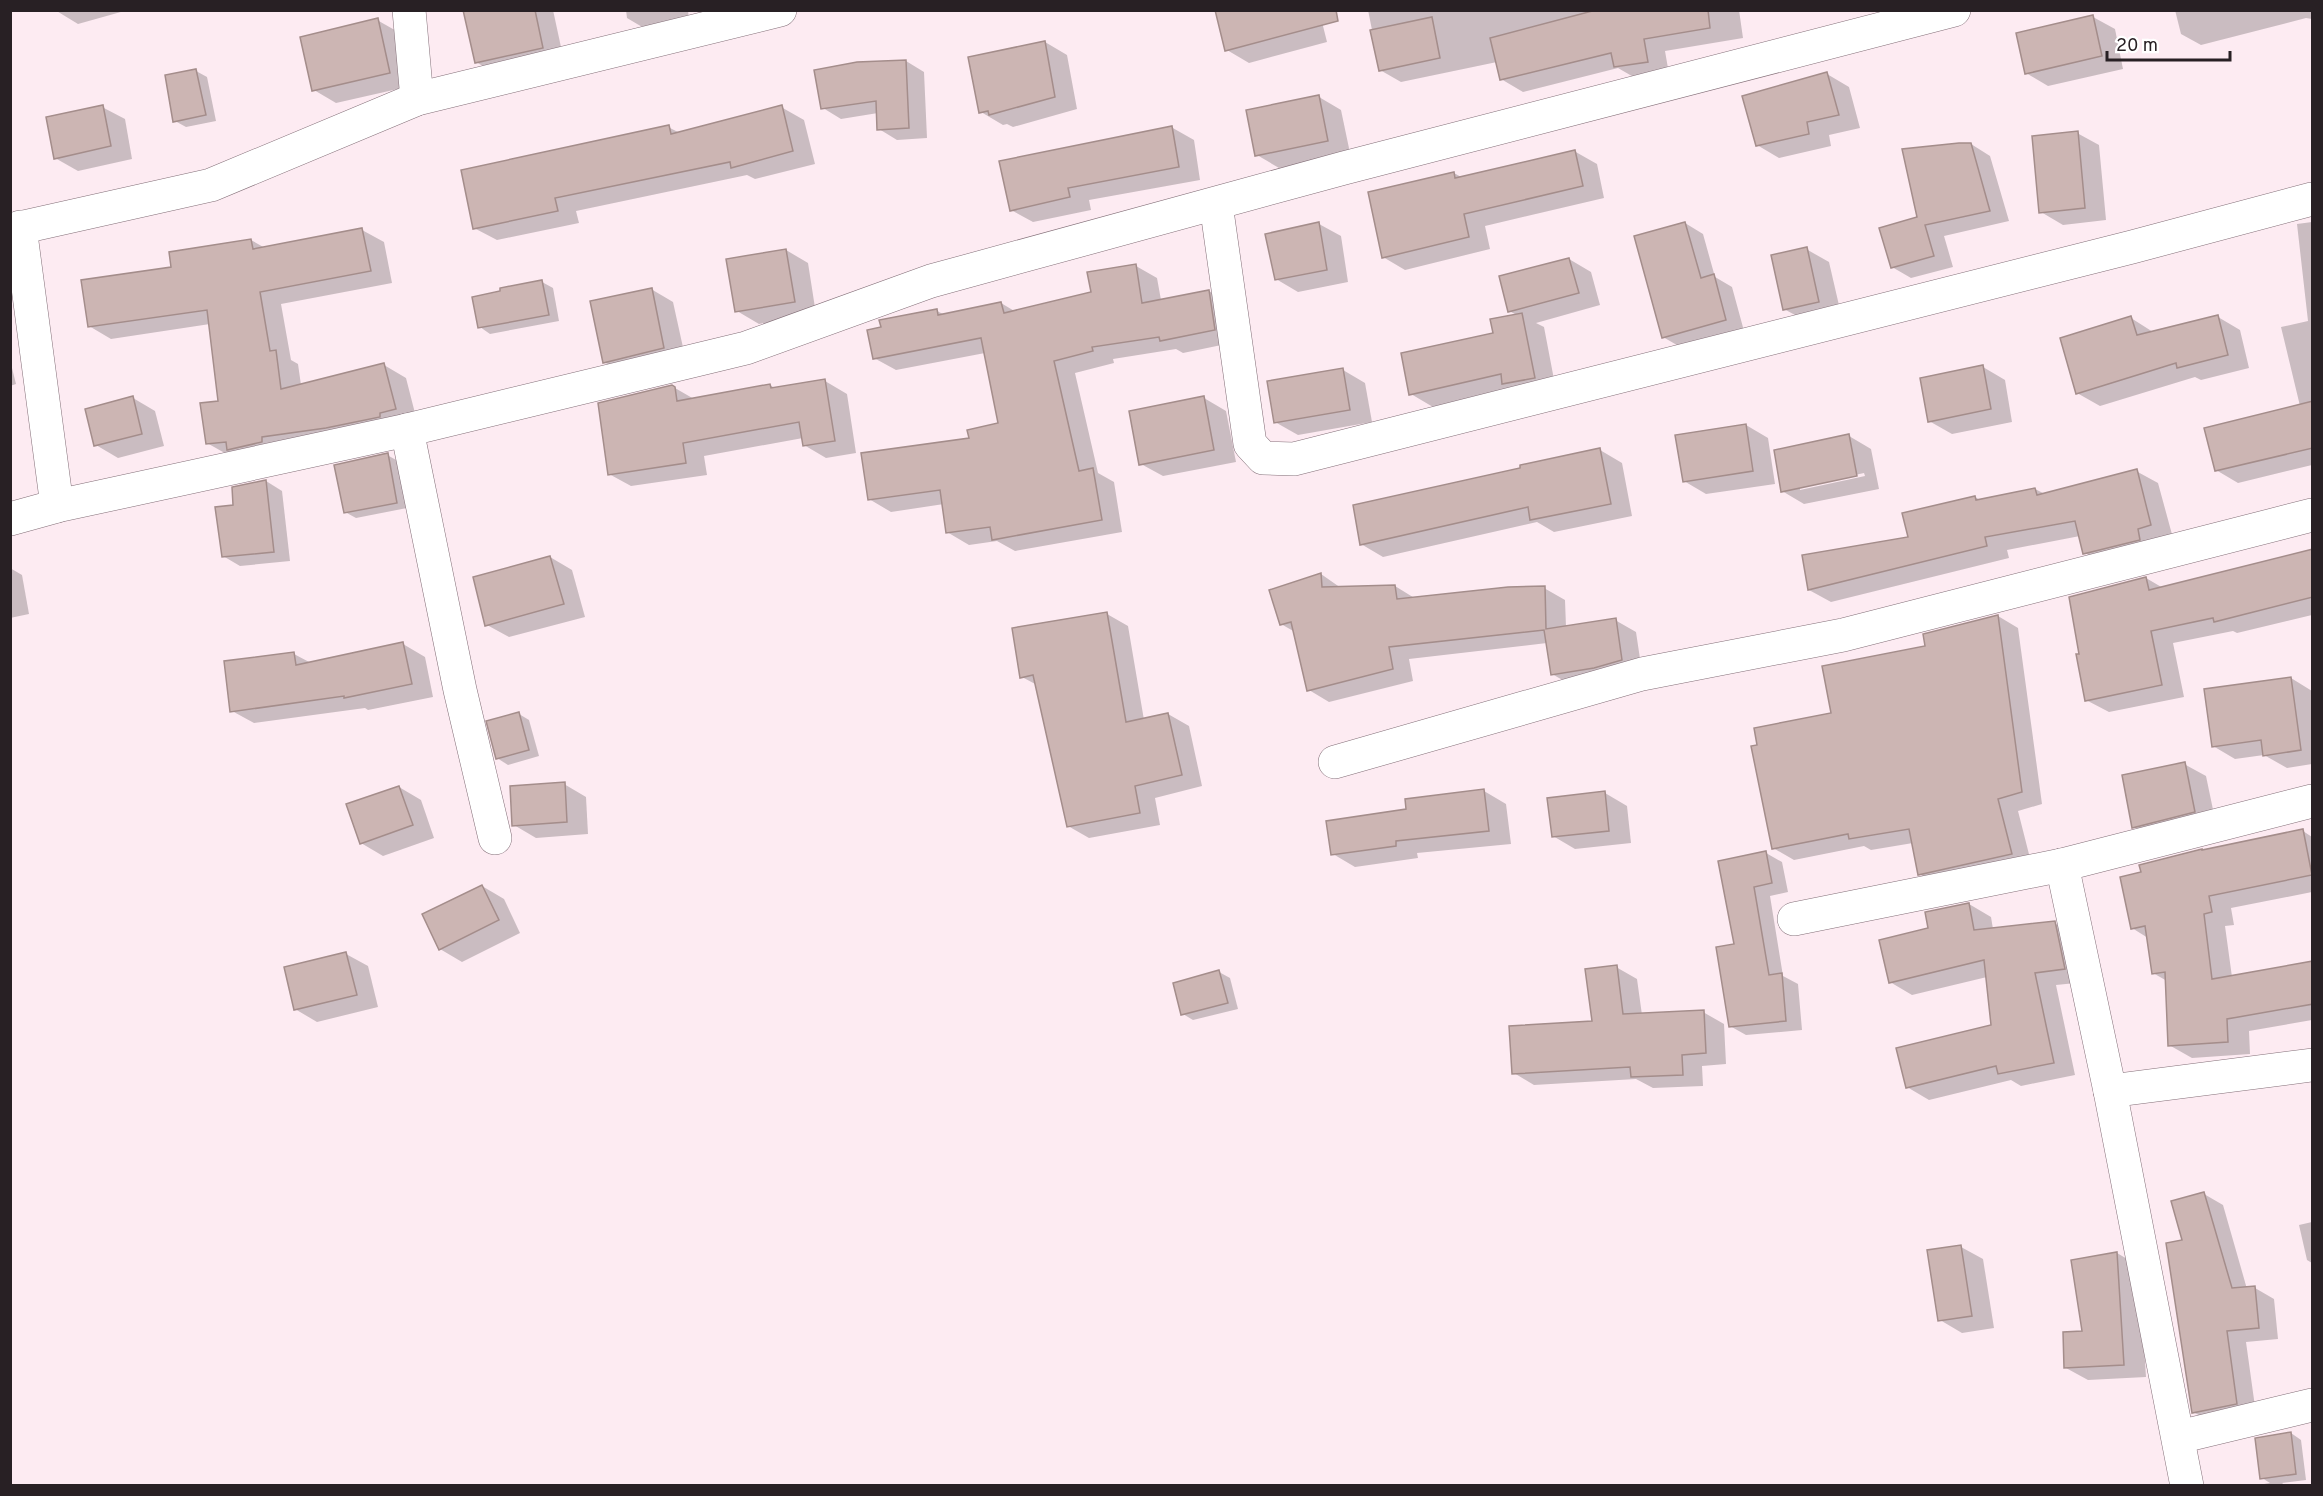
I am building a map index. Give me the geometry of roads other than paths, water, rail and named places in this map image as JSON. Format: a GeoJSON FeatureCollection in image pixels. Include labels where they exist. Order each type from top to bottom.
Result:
{"type":"FeatureCollection","features":[{"type":"Feature","properties":{"kind":"street"},"geometry":{"type":"LineString","coordinates":[[409,10],[417,99]]}},
{"type":"Feature","properties":{"kind":"street"},"geometry":{"type":"LineString","coordinates":[[57,506],[15,229],[211,185],[417,99],[780,10]]}},
{"type":"Feature","properties":{"kind":"street"},"geometry":{"type":"LineString","coordinates":[[10,519],[57,506],[407,430],[746,348],[931,281],[1344,168],[1954,10]]}},
{"type":"Feature","properties":{"kind":"street"},"geometry":{"type":"LineString","coordinates":[[1216,204],[1250,444],[1263,458],[1294,459],[2313,199]]}},
{"type":"Feature","properties":{"kind":"street"},"geometry":{"type":"LineString","coordinates":[[407,430],[460,690],[495,838]]}},
{"type":"Feature","properties":{"kind":"street"},"geometry":{"type":"LineString","coordinates":[[1335,762],[1642,674],[1843,635],[2313,515]]}},
{"type":"Feature","properties":{"kind":"street"},"geometry":{"type":"LineString","coordinates":[[1794,919],[2062,865],[2313,801]]}},
{"type":"Feature","properties":{"kind":"street"},"geometry":{"type":"LineString","coordinates":[[2062,865],[2180,1437],[2187,1485]]}},
{"type":"Feature","properties":{"kind":"street"},"geometry":{"type":"LineString","coordinates":[[2110,1091],[2313,1065]]}},
{"type":"Feature","properties":{"kind":"street"},"geometry":{"type":"LineString","coordinates":[[2180,1437],[2313,1405]]}}]}
